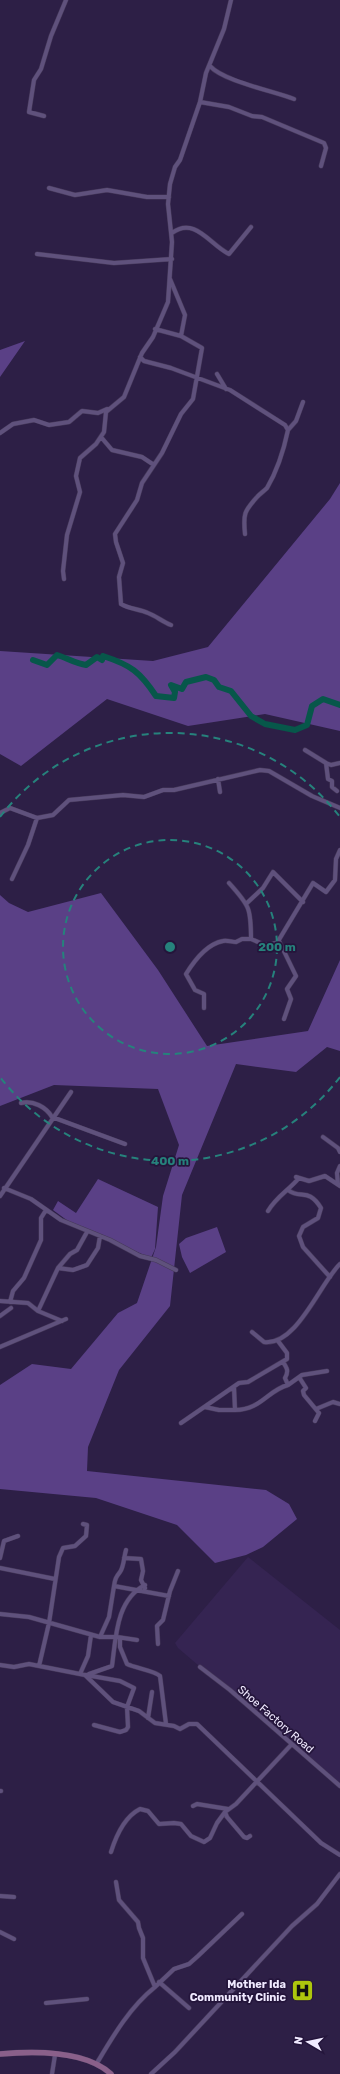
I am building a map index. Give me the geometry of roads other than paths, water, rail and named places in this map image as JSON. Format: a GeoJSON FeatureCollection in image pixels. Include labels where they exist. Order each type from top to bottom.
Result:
{"type":"FeatureCollection","features":[{"type":"Feature","properties":{"kind":"main road"},"geometry":{"type":"LineString","coordinates":[[0,2054],[77,2057],[98,2063],[111,2074]]}},
{"type":"Feature","properties":{"kind":"street"},"geometry":{"type":"LineString","coordinates":[[44,116],[29,112],[32,90],[66,0]]}},
{"type":"Feature","properties":{"kind":"street"},"geometry":{"type":"LineString","coordinates":[[64,578],[63,571],[67,535],[80,492],[76,476],[80,458],[96,444],[104,432],[106,412],[124,397],[140,358],[153,337],[155,329],[168,302],[172,259],[172,233],[169,197],[170,184],[200,102],[206,73],[224,29],[230,0]]}},
{"type":"Feature","properties":{"kind":"street"},"geometry":{"type":"LineString","coordinates":[[210,66],[214,72],[230,79],[294,98]]}},
{"type":"Feature","properties":{"kind":"street"},"geometry":{"type":"LineString","coordinates":[[200,102],[229,107],[252,116],[262,117],[324,143],[326,148],[321,166]]}},
{"type":"Feature","properties":{"kind":"street"},"geometry":{"type":"LineString","coordinates":[[49,188],[75,195],[107,190],[147,197],[169,197]]}},
{"type":"Feature","properties":{"kind":"street"},"geometry":{"type":"LineString","coordinates":[[172,233],[180,227],[188,227],[210,238],[229,254],[251,227]]}},
{"type":"Feature","properties":{"kind":"street"},"geometry":{"type":"LineString","coordinates":[[37,254],[114,263],[172,259]]}},
{"type":"Feature","properties":{"kind":"street"},"geometry":{"type":"LineString","coordinates":[[170,279],[185,315],[181,336]]}},
{"type":"Feature","properties":{"kind":"street"},"geometry":{"type":"LineString","coordinates":[[155,329],[181,336],[202,348],[195,378],[193,399],[181,414],[162,452],[142,482],[131,511],[115,534],[123,563],[118,577],[121,604],[127,608],[150,614],[158,620],[171,625]]}},
{"type":"Feature","properties":{"kind":"street"},"geometry":{"type":"LineString","coordinates":[[140,358],[144,362],[171,368],[226,389],[285,425],[288,430]]}},
{"type":"Feature","properties":{"kind":"street"},"geometry":{"type":"LineString","coordinates":[[217,374],[226,389]]}},
{"type":"Feature","properties":{"kind":"street"},"geometry":{"type":"LineString","coordinates":[[245,534],[244,517],[246,508],[265,490],[273,476],[288,430],[296,421],[303,402]]}},
{"type":"Feature","properties":{"kind":"street"},"geometry":{"type":"LineString","coordinates":[[0,433],[13,424],[34,420],[49,425],[69,422],[82,411],[98,413],[110,408]]}},
{"type":"Feature","properties":{"kind":"street"},"geometry":{"type":"LineString","coordinates":[[101,437],[112,450],[142,456],[154,465]]}},
{"type":"Feature","properties":{"kind":"street"},"geometry":{"type":"LineString","coordinates":[[305,750],[331,765],[340,763]]}},
{"type":"Feature","properties":{"kind":"street"},"geometry":{"type":"LineString","coordinates":[[326,763],[328,779],[332,781],[332,787],[337,791]]}},
{"type":"Feature","properties":{"kind":"street"},"geometry":{"type":"LineString","coordinates":[[0,813],[10,808],[37,818],[53,815],[69,800],[123,795],[144,797],[163,790],[174,790],[260,770],[268,771],[312,796],[340,808]]}},
{"type":"Feature","properties":{"kind":"street"},"geometry":{"type":"LineString","coordinates":[[218,779],[220,792]]}},
{"type":"Feature","properties":{"kind":"street"},"geometry":{"type":"LineString","coordinates":[[12,879],[28,845],[37,818]]}},
{"type":"Feature","properties":{"kind":"street"},"geometry":{"type":"LineString","coordinates":[[204,1008],[204,994],[195,990],[186,974],[196,958],[212,946],[224,940],[236,942],[242,939],[251,939],[265,945],[279,941],[313,883],[326,892],[335,880],[336,859],[340,850]]}},
{"type":"Feature","properties":{"kind":"street"},"geometry":{"type":"LineString","coordinates":[[247,903],[262,888],[272,872],[303,902]]}},
{"type":"Feature","properties":{"kind":"street"},"geometry":{"type":"LineString","coordinates":[[229,883],[247,903],[251,920],[251,939]]}},
{"type":"Feature","properties":{"kind":"street"},"geometry":{"type":"LineString","coordinates":[[279,941],[296,976],[287,989],[291,999],[284,1019]]}},
{"type":"Feature","properties":{"kind":"street"},"geometry":{"type":"LineString","coordinates":[[0,1196],[52,1117],[71,1092]]}},
{"type":"Feature","properties":{"kind":"street"},"geometry":{"type":"LineString","coordinates":[[21,1103],[26,1102],[38,1105],[49,1112],[52,1117],[125,1144]]}},
{"type":"Feature","properties":{"kind":"street"},"geometry":{"type":"LineString","coordinates":[[323,1137],[338,1148],[340,1152]]}},
{"type":"Feature","properties":{"kind":"street"},"geometry":{"type":"LineString","coordinates":[[339,1185],[337,1173],[340,1166]]}},
{"type":"Feature","properties":{"kind":"street"},"geometry":{"type":"LineString","coordinates":[[268,1211],[273,1202],[288,1190],[298,1178],[309,1181],[325,1176],[339,1185]]}},
{"type":"Feature","properties":{"kind":"street"},"geometry":{"type":"LineString","coordinates":[[4,1188],[31,1199],[61,1220],[87,1232],[100,1236],[140,1256],[156,1260],[176,1270]]}},
{"type":"Feature","properties":{"kind":"street"},"geometry":{"type":"LineString","coordinates":[[288,1190],[294,1194],[308,1195],[317,1202],[321,1208],[318,1218],[303,1227],[299,1236],[303,1248],[330,1277]]}},
{"type":"Feature","properties":{"kind":"street"},"geometry":{"type":"LineString","coordinates":[[10,1302],[13,1291],[24,1278],[41,1240],[41,1218],[46,1210]]}},
{"type":"Feature","properties":{"kind":"street"},"geometry":{"type":"LineString","coordinates":[[38,1311],[58,1268],[70,1254],[77,1250],[87,1232]]}},
{"type":"Feature","properties":{"kind":"street"},"geometry":{"type":"LineString","coordinates":[[58,1268],[72,1270],[87,1265],[98,1248],[100,1236]]}},
{"type":"Feature","properties":{"kind":"street"},"geometry":{"type":"LineString","coordinates":[[252,1332],[264,1342],[278,1341],[296,1324],[315,1301],[340,1264]]}},
{"type":"Feature","properties":{"kind":"street"},"geometry":{"type":"LineString","coordinates":[[0,1301],[28,1303],[38,1311],[62,1321]]}},
{"type":"Feature","properties":{"kind":"street"},"geometry":{"type":"LineString","coordinates":[[0,1316],[11,1308]]}},
{"type":"Feature","properties":{"kind":"street"},"geometry":{"type":"LineString","coordinates":[[0,1346],[66,1319]]}},
{"type":"Feature","properties":{"kind":"street"},"geometry":{"type":"LineString","coordinates":[[181,1422],[239,1383],[248,1382],[287,1359],[287,1354],[278,1341]]}},
{"type":"Feature","properties":{"kind":"street"},"geometry":{"type":"LineString","coordinates":[[283,1362],[287,1367],[288,1373],[285,1378],[288,1385]]}},
{"type":"Feature","properties":{"kind":"street"},"geometry":{"type":"LineString","coordinates":[[205,1407],[244,1410],[260,1403],[299,1377],[327,1371]]}},
{"type":"Feature","properties":{"kind":"street"},"geometry":{"type":"LineString","coordinates":[[299,1377],[306,1388],[303,1391],[304,1395],[316,1409],[319,1416],[315,1421]]}},
{"type":"Feature","properties":{"kind":"street"},"geometry":{"type":"LineString","coordinates":[[234,1387],[235,1410]]}},
{"type":"Feature","properties":{"kind":"street"},"geometry":{"type":"LineString","coordinates":[[316,1409],[333,1402],[340,1404]]}},
{"type":"Feature","properties":{"kind":"street"},"geometry":{"type":"LineString","coordinates":[[38,1666],[49,1623],[59,1557],[63,1548],[75,1546],[86,1536],[87,1525],[82,1524]]}},
{"type":"Feature","properties":{"kind":"street"},"geometry":{"type":"LineString","coordinates":[[0,1558],[4,1541],[18,1536]]}},
{"type":"Feature","properties":{"kind":"street"},"geometry":{"type":"LineString","coordinates":[[100,1637],[109,1617],[114,1586],[126,1550]]}},
{"type":"Feature","properties":{"kind":"street"},"geometry":{"type":"LineString","coordinates":[[124,1558],[141,1559],[143,1571],[141,1580],[145,1585],[144,1592]]}},
{"type":"Feature","properties":{"kind":"street"},"geometry":{"type":"LineString","coordinates":[[0,1568],[55,1579]]}},
{"type":"Feature","properties":{"kind":"street"},"geometry":{"type":"LineString","coordinates":[[158,1644],[157,1626],[163,1620],[169,1596],[178,1571]]}},
{"type":"Feature","properties":{"kind":"street"},"geometry":{"type":"LineString","coordinates":[[145,1585],[136,1590],[120,1615],[120,1647],[127,1664],[140,1667],[144,1671],[157,1673],[160,1676],[166,1724]]}},
{"type":"Feature","properties":{"kind":"street"},"geometry":{"type":"LineString","coordinates":[[114,1586],[169,1596]]}},
{"type":"Feature","properties":{"kind":"street"},"geometry":{"type":"LineString","coordinates":[[0,1614],[29,1617],[100,1637],[119,1637],[137,1640]]}},
{"type":"Feature","properties":{"kind":"street"},"geometry":{"type":"LineString","coordinates":[[80,1674],[88,1656],[91,1635]]}},
{"type":"Feature","properties":{"kind":"street"},"geometry":{"type":"LineString","coordinates":[[85,1675],[112,1666],[119,1637]]}},
{"type":"Feature","properties":{"kind":"street"},"geometry":{"type":"LineString","coordinates":[[0,1665],[14,1667],[29,1664],[120,1681],[133,1686],[127,1707],[128,1727],[126,1730],[120,1732],[94,1724]]}},
{"type":"Feature","properties":{"kind":"street","name":"Shoe Factory Road"},"geometry":{"type":"LineString","coordinates":[[200,1667],[230,1690],[291,1745],[340,1786]]}},
{"type":"Feature","properties":{"kind":"street"},"geometry":{"type":"LineString","coordinates":[[85,1675],[113,1702],[139,1711],[155,1723],[166,1724],[180,1729],[189,1724],[196,1724],[321,1844],[340,1855]]}},
{"type":"Feature","properties":{"kind":"street"},"geometry":{"type":"LineString","coordinates":[[148,1718],[152,1692]]}},
{"type":"Feature","properties":{"kind":"street"},"geometry":{"type":"LineString","coordinates":[[111,1852],[116,1836],[125,1822],[140,1809],[146,1809],[159,1824],[181,1824],[191,1836],[204,1842],[210,1838],[217,1823],[226,1811],[236,1804],[251,1786],[257,1782],[291,1745]]}},
{"type":"Feature","properties":{"kind":"street"},"geometry":{"type":"LineString","coordinates":[[192,1806],[197,1804],[226,1811],[244,1837],[247,1838],[250,1836]]}},
{"type":"Feature","properties":{"kind":"street"},"geometry":{"type":"LineString","coordinates":[[151,2074],[175,2052],[292,1926],[317,1904],[340,1874]]}},
{"type":"Feature","properties":{"kind":"street"},"geometry":{"type":"LineString","coordinates":[[116,1882],[119,1900],[138,1922],[143,1938],[143,1958],[155,1987]]}},
{"type":"Feature","properties":{"kind":"street"},"geometry":{"type":"LineString","coordinates":[[0,1896],[14,1897]]}},
{"type":"Feature","properties":{"kind":"street"},"geometry":{"type":"LineString","coordinates":[[98,2063],[112,2038],[134,2006],[174,1969],[189,1964],[242,1914]]}},
{"type":"Feature","properties":{"kind":"street"},"geometry":{"type":"LineString","coordinates":[[0,1932],[14,1939]]}},
{"type":"Feature","properties":{"kind":"street"},"geometry":{"type":"LineString","coordinates":[[159,1982],[188,2008]]}},
{"type":"Feature","properties":{"kind":"street"},"geometry":{"type":"LineString","coordinates":[[46,2003],[87,1999]]}},
{"type":"Feature","properties":{"kind":"street"},"geometry":{"type":"LineString","coordinates":[[52,2074],[55,2055]]}},
{"type":"Feature","properties":{"kind":"waterway"},"geometry":{"type":"LineString","coordinates":[[33,660],[47,665],[57,655],[86,665],[97,657],[102,660],[103,656],[134,670],[140,675],[156,696],[174,698],[175,692],[171,685],[182,689],[186,682],[206,677],[214,680],[219,687],[231,691],[251,716],[265,724],[295,730],[307,725],[312,706],[323,699],[340,705]]}},
{"type":"Feature","properties":{"kind":"place","name":"Mother Ida Community Clinic"},"geometry":{"type":"Point","coordinates":[302,1990]}}]}
